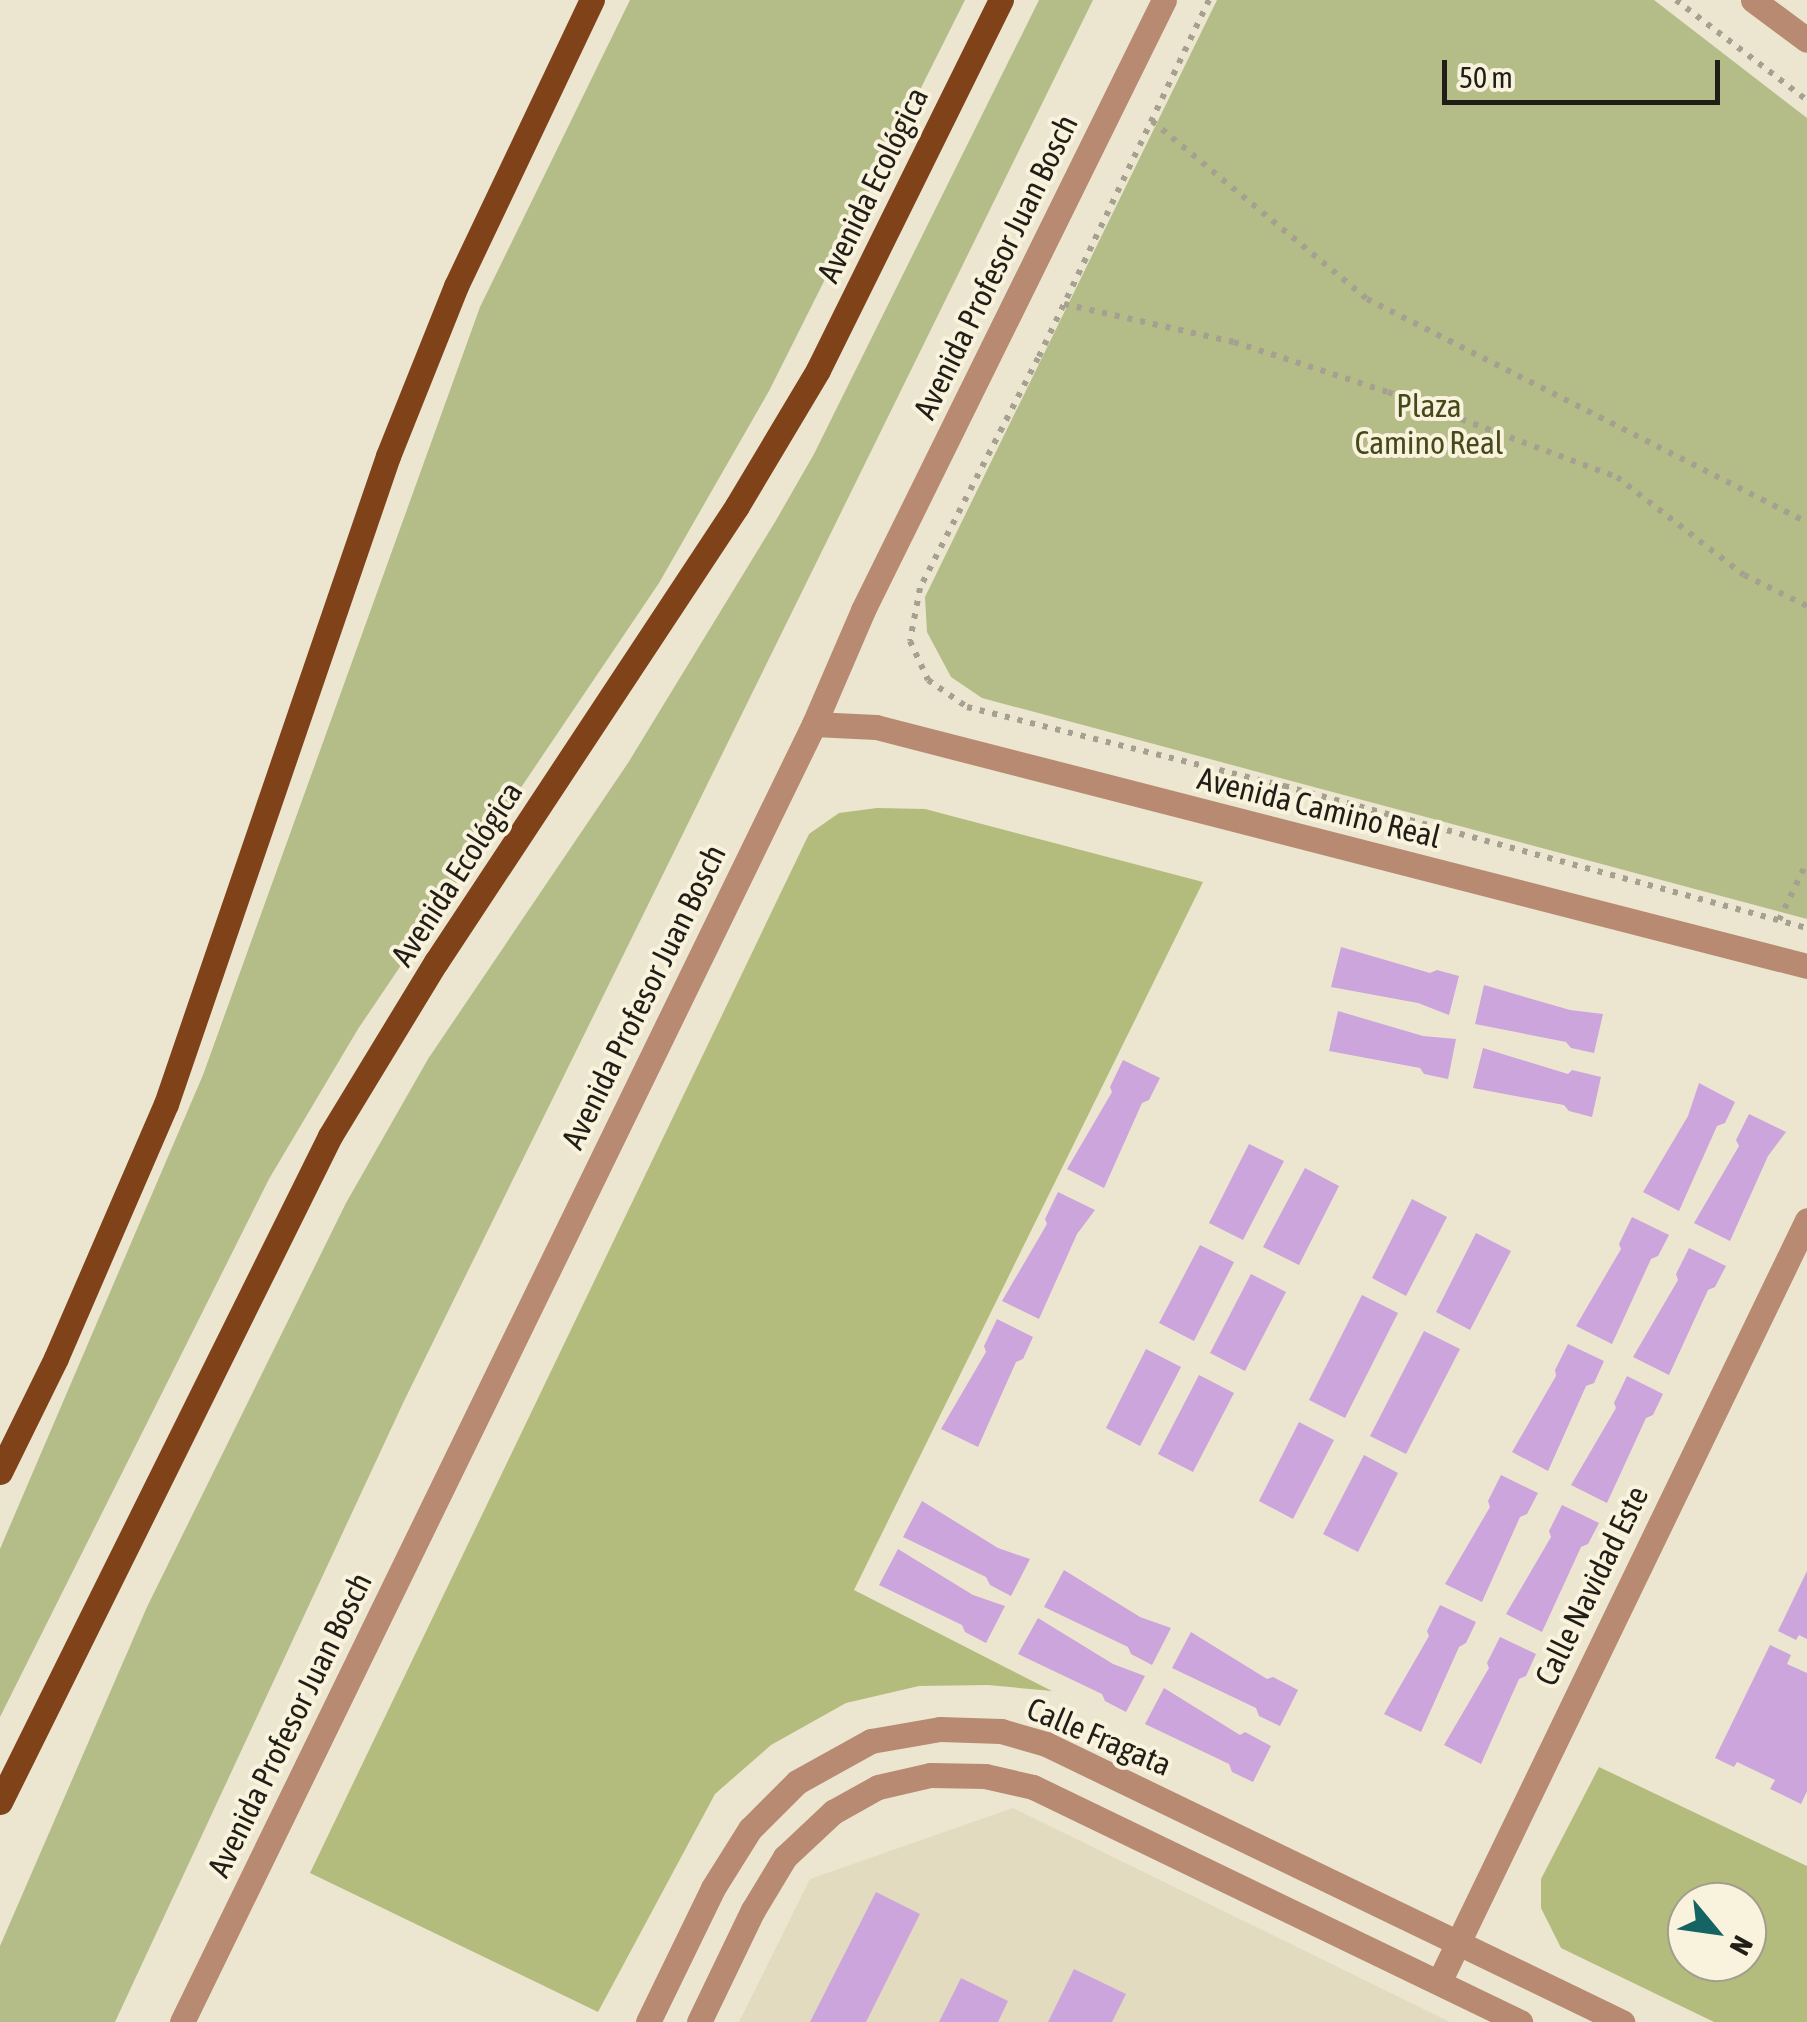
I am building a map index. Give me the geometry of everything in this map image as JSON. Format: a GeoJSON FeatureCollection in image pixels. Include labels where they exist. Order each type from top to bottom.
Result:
{"type":"FeatureCollection","features":[{"type":"Feature","properties":{"kind":"main road"},"geometry":{"type":"LineString","coordinates":[[0,1472],[56,1358],[166,1104],[343,583],[449,303],[592,0]]}},
{"type":"Feature","properties":{"kind":"main road","name":"Avenida Ecológica"},"geometry":{"type":"LineString","coordinates":[[0,1802],[330,1136],[436,962],[716,539],[808,387],[1001,0]]}},
{"type":"Feature","properties":{"kind":"street","name":"Avenida Profesor Juan Bosch"},"geometry":{"type":"LineString","coordinates":[[182,2022],[814,724],[863,610],[1164,0]]}},
{"type":"Feature","properties":{"kind":"street"},"geometry":{"type":"LineString","coordinates":[[1753,0],[1807,40]]}},
{"type":"Feature","properties":{"kind":"street","name":"Avenida Camino Real"},"geometry":{"type":"LineString","coordinates":[[814,724],[876,727],[1807,966]]}},
{"type":"Feature","properties":{"kind":"street","name":"Calle Navidad Este"},"geometry":{"type":"LineString","coordinates":[[1439,1982],[1807,1220]]}},
{"type":"Feature","properties":{"kind":"street","name":"Calle Fragata"},"geometry":{"type":"LineString","coordinates":[[648,2022],[713,1888],[750,1828],[796,1782],[870,1741],[940,1729],[1001,1731],[1046,1744],[1622,2022]]}},
{"type":"Feature","properties":{"kind":"street"},"geometry":{"type":"LineString","coordinates":[[698,2022],[753,1910],[785,1857],[833,1812],[878,1787],[930,1776],[984,1776],[1032,1788],[1520,2022]]}},
{"type":"Feature","properties":{"kind":"path"},"geometry":{"type":"LineString","coordinates":[[1210,0],[1064,304],[920,588],[910,640],[928,680],[967,708],[1284,786],[1807,928]]}},
{"type":"Feature","properties":{"kind":"path"},"geometry":{"type":"LineString","coordinates":[[1676,0],[1807,100]]}},
{"type":"Feature","properties":{"kind":"path"},"geometry":{"type":"LineString","coordinates":[[1152,121],[1367,299],[1807,522]]}},
{"type":"Feature","properties":{"kind":"path"},"geometry":{"type":"LineString","coordinates":[[1064,304],[1234,342],[1388,392],[1617,477],[1744,576],[1807,606]]}},
{"type":"Feature","properties":{"kind":"path"},"geometry":{"type":"LineString","coordinates":[[1779,920],[1807,862]]}},
{"type":"Feature","properties":{"kind":"shaded area"},"geometry":{"type":"Polygon","coordinates":[[[1013,1808],[1450,2022],[739,2022],[810,1879],[1013,1808]]]}},
{"type":"Feature","properties":{"kind":"green space"},"geometry":{"type":"Polygon","coordinates":[[[630,0],[965,0],[769,391],[659,583],[358,1029],[269,1179],[0,1717],[0,1549],[203,1075],[480,307],[630,0]]]}},
{"type":"Feature","properties":{"kind":"green space"},"geometry":{"type":"Polygon","coordinates":[[[1039,0],[1093,0],[404,1401],[115,2022],[0,2022],[0,1946],[147,1607],[346,1203],[428,1059],[628,763],[775,522],[814,454],[1039,0]]]}},
{"type":"Feature","properties":{"kind":"green space","name":"Plaza Camino Real"},"geometry":{"type":"Polygon","coordinates":[[[1217,0],[1654,0],[1807,118],[1807,919],[982,698],[951,677],[927,632],[925,597],[1217,0]]]}},
{"type":"Feature","properties":{"kind":"green space"},"geometry":{"type":"Polygon","coordinates":[[[877,808],[925,809],[1203,882],[854,1590],[1052,1691],[988,1685],[919,1686],[846,1703],[771,1745],[715,1794],[598,2012],[310,1873],[809,834],[839,813],[877,808]]]}},
{"type":"Feature","properties":{"kind":"green space"},"geometry":{"type":"Polygon","coordinates":[[[1599,1767],[1807,1866],[1807,2022],[1714,2022],[1561,1948],[1541,1908],[1541,1879],[1599,1767]]]}},
{"type":"Feature","properties":{"kind":"building"},"geometry":{"type":"Polygon","coordinates":[[[1341,947],[1430,973],[1437,970],[1459,976],[1449,1015],[1418,1003],[1331,987],[1341,947]]]}},
{"type":"Feature","properties":{"kind":"building"},"geometry":{"type":"Polygon","coordinates":[[[1484,985],[1570,1010],[1603,1014],[1594,1053],[1571,1048],[1566,1042],[1475,1024],[1484,985]]]}},
{"type":"Feature","properties":{"kind":"building"},"geometry":{"type":"Polygon","coordinates":[[[1338,1011],[1423,1036],[1456,1039],[1448,1079],[1424,1074],[1420,1068],[1329,1051],[1338,1011]]]}},
{"type":"Feature","properties":{"kind":"building"},"geometry":{"type":"Polygon","coordinates":[[[1483,1048],[1568,1074],[1572,1070],[1601,1077],[1592,1117],[1569,1111],[1564,1105],[1473,1088],[1483,1048]]]}},
{"type":"Feature","properties":{"kind":"building"},"geometry":{"type":"Polygon","coordinates":[[[1123,1060],[1160,1078],[1149,1100],[1142,1103],[1104,1188],[1067,1169],[1112,1092],[1110,1087],[1123,1060]]]}},
{"type":"Feature","properties":{"kind":"building"},"geometry":{"type":"Polygon","coordinates":[[[1699,1083],[1735,1102],[1725,1123],[1717,1126],[1679,1211],[1643,1192],[1688,1116],[1699,1083]]]}},
{"type":"Feature","properties":{"kind":"building"},"geometry":{"type":"Polygon","coordinates":[[[1749,1114],[1786,1132],[1768,1156],[1730,1241],[1694,1223],[1739,1146],[1736,1140],[1749,1114]]]}},
{"type":"Feature","properties":{"kind":"building"},"geometry":{"type":"Polygon","coordinates":[[[1249,1144],[1284,1161],[1243,1240],[1209,1223],[1249,1144]]]}},
{"type":"Feature","properties":{"kind":"building"},"geometry":{"type":"Polygon","coordinates":[[[1305,1168],[1339,1186],[1299,1265],[1263,1247],[1305,1168]]]}},
{"type":"Feature","properties":{"kind":"building"},"geometry":{"type":"Polygon","coordinates":[[[1058,1192],[1095,1210],[1077,1234],[1039,1319],[1002,1301],[1047,1224],[1045,1219],[1058,1192]]]}},
{"type":"Feature","properties":{"kind":"building"},"geometry":{"type":"Polygon","coordinates":[[[1412,1199],[1447,1217],[1406,1296],[1372,1278],[1412,1199]]]}},
{"type":"Feature","properties":{"kind":"building"},"geometry":{"type":"Polygon","coordinates":[[[1632,1217],[1669,1235],[1658,1256],[1651,1259],[1612,1344],[1576,1326],[1621,1249],[1619,1244],[1632,1217]]]}},
{"type":"Feature","properties":{"kind":"building"},"geometry":{"type":"Polygon","coordinates":[[[1476,1233],[1511,1251],[1470,1330],[1436,1312],[1476,1233]]]}},
{"type":"Feature","properties":{"kind":"building"},"geometry":{"type":"Polygon","coordinates":[[[1200,1245],[1234,1262],[1194,1341],[1159,1323],[1200,1245]]]}},
{"type":"Feature","properties":{"kind":"building"},"geometry":{"type":"Polygon","coordinates":[[[1689,1248],[1726,1266],[1715,1287],[1708,1290],[1669,1375],[1633,1357],[1678,1280],[1676,1274],[1689,1248]]]}},
{"type":"Feature","properties":{"kind":"building"},"geometry":{"type":"Polygon","coordinates":[[[1251,1274],[1286,1292],[1245,1371],[1210,1353],[1251,1274]]]}},
{"type":"Feature","properties":{"kind":"building"},"geometry":{"type":"Polygon","coordinates":[[[1362,1295],[1398,1313],[1345,1418],[1309,1400],[1362,1295]]]}},
{"type":"Feature","properties":{"kind":"building"},"geometry":{"type":"Polygon","coordinates":[[[997,1319],[1033,1337],[1023,1359],[1016,1362],[978,1447],[941,1429],[986,1352],[984,1346],[997,1319]]]}},
{"type":"Feature","properties":{"kind":"building"},"geometry":{"type":"Polygon","coordinates":[[[1424,1331],[1460,1349],[1406,1454],[1370,1436],[1424,1331]]]}},
{"type":"Feature","properties":{"kind":"building"},"geometry":{"type":"Polygon","coordinates":[[[1568,1344],[1604,1361],[1594,1383],[1586,1386],[1548,1471],[1512,1452],[1556,1376],[1555,1370],[1568,1344]]]}},
{"type":"Feature","properties":{"kind":"building"},"geometry":{"type":"Polygon","coordinates":[[[1146,1349],[1181,1367],[1140,1446],[1106,1428],[1146,1349]]]}},
{"type":"Feature","properties":{"kind":"building"},"geometry":{"type":"Polygon","coordinates":[[[1199,1375],[1234,1393],[1193,1472],[1158,1454],[1199,1375]]]}},
{"type":"Feature","properties":{"kind":"building"},"geometry":{"type":"Polygon","coordinates":[[[1627,1376],[1663,1394],[1653,1415],[1646,1418],[1607,1503],[1571,1485],[1616,1408],[1614,1403],[1627,1376]]]}},
{"type":"Feature","properties":{"kind":"building"},"geometry":{"type":"Polygon","coordinates":[[[1299,1422],[1334,1440],[1293,1519],[1259,1501],[1299,1422]]]}},
{"type":"Feature","properties":{"kind":"building"},"geometry":{"type":"Polygon","coordinates":[[[1364,1455],[1398,1473],[1358,1552],[1323,1534],[1364,1455]]]}},
{"type":"Feature","properties":{"kind":"building"},"geometry":{"type":"Polygon","coordinates":[[[1501,1475],[1538,1493],[1527,1514],[1520,1517],[1482,1602],[1445,1584],[1490,1507],[1488,1501],[1501,1475]]]}},
{"type":"Feature","properties":{"kind":"building"},"geometry":{"type":"Polygon","coordinates":[[[922,1501],[998,1548],[1030,1559],[1011,1596],[990,1585],[986,1577],[903,1537],[922,1501]]]}},
{"type":"Feature","properties":{"kind":"building"},"geometry":{"type":"Polygon","coordinates":[[[1562,1505],[1599,1523],[1588,1544],[1581,1547],[1542,1632],[1506,1614],[1551,1537],[1549,1531],[1562,1505]]]}},
{"type":"Feature","properties":{"kind":"building"},"geometry":{"type":"Polygon","coordinates":[[[898,1549],[973,1595],[1005,1606],[986,1643],[965,1632],[962,1625],[879,1585],[898,1549]]]}},
{"type":"Feature","properties":{"kind":"building"},"geometry":{"type":"Polygon","coordinates":[[[1064,1570],[1140,1617],[1171,1628],[1152,1665],[1131,1654],[1128,1647],[1044,1607],[1064,1570]]]}},
{"type":"Feature","properties":{"kind":"building"},"geometry":{"type":"Polygon","coordinates":[[[1807,1571],[1807,1639],[1799,1635],[1796,1640],[1778,1631],[1807,1571]]]}},
{"type":"Feature","properties":{"kind":"building"},"geometry":{"type":"Polygon","coordinates":[[[1440,1605],[1476,1622],[1466,1643],[1459,1647],[1421,1732],[1384,1714],[1429,1636],[1427,1631],[1440,1605]]]}},
{"type":"Feature","properties":{"kind":"building"},"geometry":{"type":"Polygon","coordinates":[[[1038,1618],[1113,1664],[1145,1676],[1126,1712],[1105,1701],[1102,1694],[1018,1654],[1038,1618]]]}},
{"type":"Feature","properties":{"kind":"building"},"geometry":{"type":"Polygon","coordinates":[[[1191,1632],[1267,1679],[1273,1677],[1298,1690],[1280,1726],[1259,1716],[1256,1708],[1172,1668],[1191,1632]]]}},
{"type":"Feature","properties":{"kind":"building"},"geometry":{"type":"Polygon","coordinates":[[[1500,1637],[1536,1654],[1526,1676],[1519,1679],[1481,1764],[1444,1745],[1489,1668],[1487,1663],[1500,1637]]]}},
{"type":"Feature","properties":{"kind":"building"},"geometry":{"type":"Polygon","coordinates":[[[1770,1645],[1791,1655],[1787,1664],[1807,1673],[1807,1791],[1801,1804],[1770,1789],[1775,1780],[1737,1762],[1734,1767],[1715,1758],[1770,1645]]]}},
{"type":"Feature","properties":{"kind":"building"},"geometry":{"type":"Polygon","coordinates":[[[1164,1688],[1240,1735],[1245,1732],[1271,1746],[1253,1782],[1232,1772],[1229,1764],[1145,1724],[1164,1688]]]}},
{"type":"Feature","properties":{"kind":"building"},"geometry":{"type":"Polygon","coordinates":[[[876,1892],[920,1914],[866,2022],[810,2022],[876,1892]]]}},
{"type":"Feature","properties":{"kind":"building"},"geometry":{"type":"Polygon","coordinates":[[[1074,1969],[1126,1994],[1112,2022],[1048,2022],[1074,1969]]]}},
{"type":"Feature","properties":{"kind":"building"},"geometry":{"type":"Polygon","coordinates":[[[961,1978],[1008,2001],[998,2022],[939,2022],[961,1978]]]}}]}
